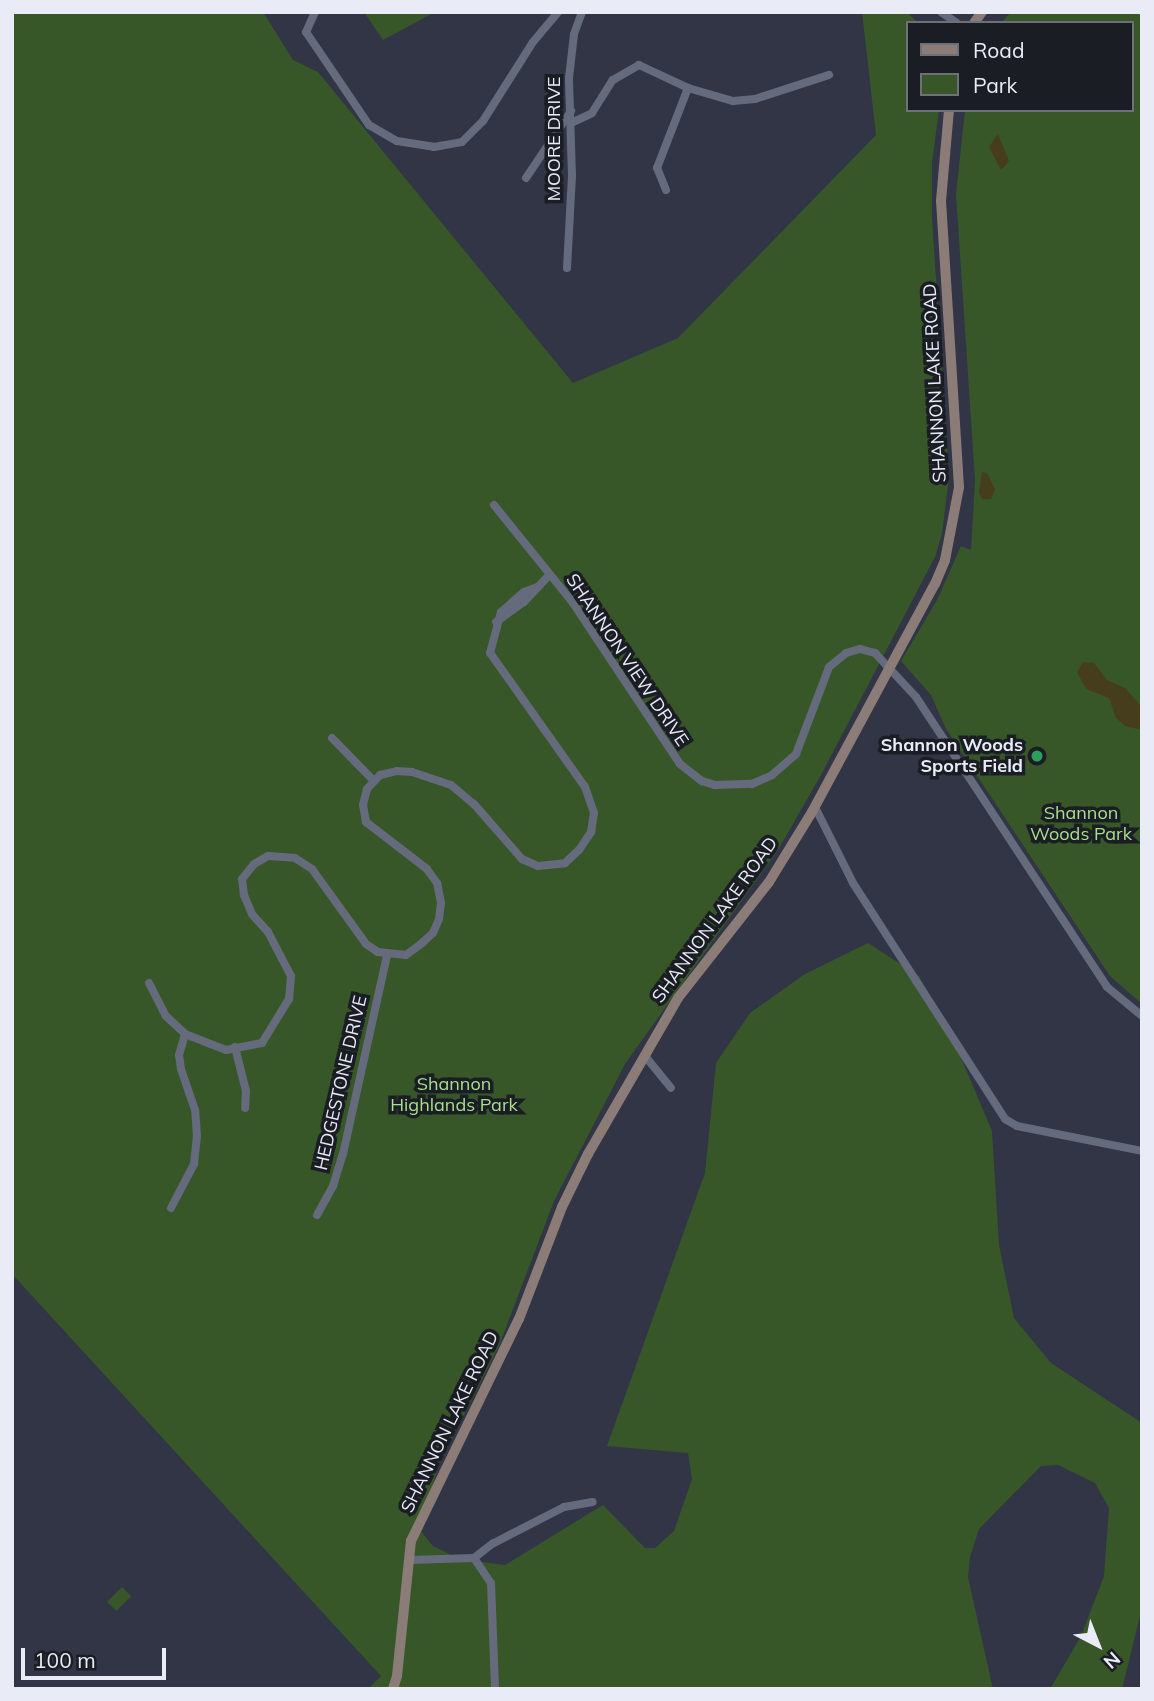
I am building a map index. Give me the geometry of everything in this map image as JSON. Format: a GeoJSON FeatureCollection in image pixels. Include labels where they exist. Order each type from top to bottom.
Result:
{"type":"FeatureCollection","features":[{"type":"Feature","properties":{"kind":"main road","name":"SHANNON LAKE ROAD"},"geometry":{"type":"LineString","coordinates":[[393,1689],[397,1676],[411,1541],[519,1319],[562,1207],[588,1154],[678,998],[769,882],[815,807],[945,560],[959,487],[941,201],[948,112]]}},
{"type":"Feature","properties":{"kind":"street"},"geometry":{"type":"LineString","coordinates":[[315,12],[306,32],[369,125],[397,141],[434,147],[462,142],[483,121],[533,42],[558,12]]}},
{"type":"Feature","properties":{"kind":"street","name":"MOORE DRIVE"},"geometry":{"type":"LineString","coordinates":[[567,268],[572,176],[569,78],[573,34],[582,12]]}},
{"type":"Feature","properties":{"kind":"street"},"geometry":{"type":"LineString","coordinates":[[571,123],[592,113],[613,80],[639,65],[688,88],[733,101],[755,99],[829,75]]}},
{"type":"Feature","properties":{"kind":"street"},"geometry":{"type":"LineString","coordinates":[[666,190],[657,168],[688,88]]}},
{"type":"Feature","properties":{"kind":"street"},"geometry":{"type":"LineString","coordinates":[[526,178],[571,111]]}},
{"type":"Feature","properties":{"kind":"street","name":"SHANNON VIEW DRIVE"},"geometry":{"type":"LineString","coordinates":[[494,505],[573,603],[680,764],[702,781],[715,785],[752,784],[772,775],[796,754],[830,667],[846,653],[860,649],[875,653],[916,697],[1107,987],[1142,1016]]}},
{"type":"Feature","properties":{"kind":"street"},"geometry":{"type":"LineString","coordinates":[[149,983],[166,1016],[185,1034],[226,1050],[262,1043],[289,999],[291,976],[268,932],[252,914],[244,895],[242,879],[254,864],[268,856],[295,858],[312,869],[366,944],[387,955],[405,955],[433,933],[441,904],[437,883],[427,869],[366,822],[363,805],[373,780],[397,771],[428,776],[451,785],[474,804],[522,859],[538,866],[565,863],[579,850],[592,832],[594,813],[585,788],[490,653],[496,622],[501,612],[524,592],[538,587],[550,575]]}},
{"type":"Feature","properties":{"kind":"street"},"geometry":{"type":"LineString","coordinates":[[332,738],[373,780]]}},
{"type":"Feature","properties":{"kind":"street"},"geometry":{"type":"LineString","coordinates":[[815,807],[853,883],[1005,1119],[1017,1126],[1142,1151]]}},
{"type":"Feature","properties":{"kind":"street","name":"HEDGESTONE DRIVE"},"geometry":{"type":"LineString","coordinates":[[317,1215],[333,1186],[343,1154],[387,955]]}},
{"type":"Feature","properties":{"kind":"street"},"geometry":{"type":"LineString","coordinates":[[172,1209],[194,1164],[197,1136],[195,1110],[181,1069],[180,1055],[185,1034]]}},
{"type":"Feature","properties":{"kind":"street"},"geometry":{"type":"LineString","coordinates":[[236,1047],[246,1091],[245,1108]]}},
{"type":"Feature","properties":{"kind":"street"},"geometry":{"type":"LineString","coordinates":[[645,1056],[671,1088]]}},
{"type":"Feature","properties":{"kind":"street"},"geometry":{"type":"LineString","coordinates":[[409,1560],[474,1558],[492,1544],[565,1507],[576,1503],[593,1503]]}},
{"type":"Feature","properties":{"kind":"street"},"geometry":{"type":"LineString","coordinates":[[474,1558],[491,1583],[495,1689]]}},
{"type":"Feature","properties":{"kind":"green space","name":"Shannon Highlands Park"},"geometry":{"type":"Polygon","coordinates":[[[12,12],[263,12],[293,60],[318,72],[573,383],[678,338],[876,135],[862,12],[907,12],[916,21],[906,21],[906,112],[939,112],[932,163],[932,218],[949,477],[942,534],[935,557],[821,775],[778,850],[625,1064],[554,1201],[499,1346],[439,1464],[420,1530],[433,1546],[459,1559],[505,1565],[603,1505],[645,1548],[655,1548],[674,1531],[692,1479],[688,1453],[607,1446],[705,1173],[716,1063],[750,1013],[805,974],[868,943],[919,976],[951,1034],[992,1131],[999,1245],[1014,1318],[1051,1363],[1142,1423],[1142,1608],[1122,1689],[1050,1689],[1081,1636],[1104,1576],[1109,1508],[1095,1483],[1058,1465],[1041,1466],[979,1529],[970,1557],[968,1577],[993,1689],[368,1689],[381,1676],[12,1274],[12,12]]]}},
{"type":"Feature","properties":{"kind":"green space"},"geometry":{"type":"Polygon","coordinates":[[[364,12],[435,12],[383,40],[364,12]]]}},
{"type":"Feature","properties":{"kind":"green space","name":"Shannon Woods Park"},"geometry":{"type":"Polygon","coordinates":[[[1011,12],[1142,12],[1142,1004],[1110,976],[946,729],[931,695],[901,661],[937,600],[961,546],[971,550],[975,480],[956,194],[965,112],[1133,112],[1133,21],[1003,21],[1011,12]]]}},
{"type":"Feature","properties":{"kind":"green space"},"geometry":{"type":"Polygon","coordinates":[[[122,1587],[131,1596],[116,1611],[107,1602],[122,1587]]]}},
{"type":"Feature","properties":{"kind":"sand"},"geometry":{"type":"Polygon","coordinates":[[[998,134],[1009,161],[1001,170],[989,147],[998,134]]]}},
{"type":"Feature","properties":{"kind":"sand"},"geometry":{"type":"Polygon","coordinates":[[[982,472],[987,473],[995,489],[991,499],[982,499],[979,492],[982,472]]]}},
{"type":"Feature","properties":{"kind":"sand"},"geometry":{"type":"Polygon","coordinates":[[[1083,662],[1094,663],[1107,680],[1125,688],[1142,707],[1142,730],[1125,726],[1116,718],[1109,698],[1086,689],[1077,672],[1083,662]]]}},
{"type":"Feature","properties":{"kind":"waterway"},"geometry":{"type":"LineString","coordinates":[[1140,12],[1142,16]]}},
{"type":"Feature","properties":{"kind":"place","name":"Shannon Woods Sports Field"},"geometry":{"type":"Point","coordinates":[1037,756]}}]}
